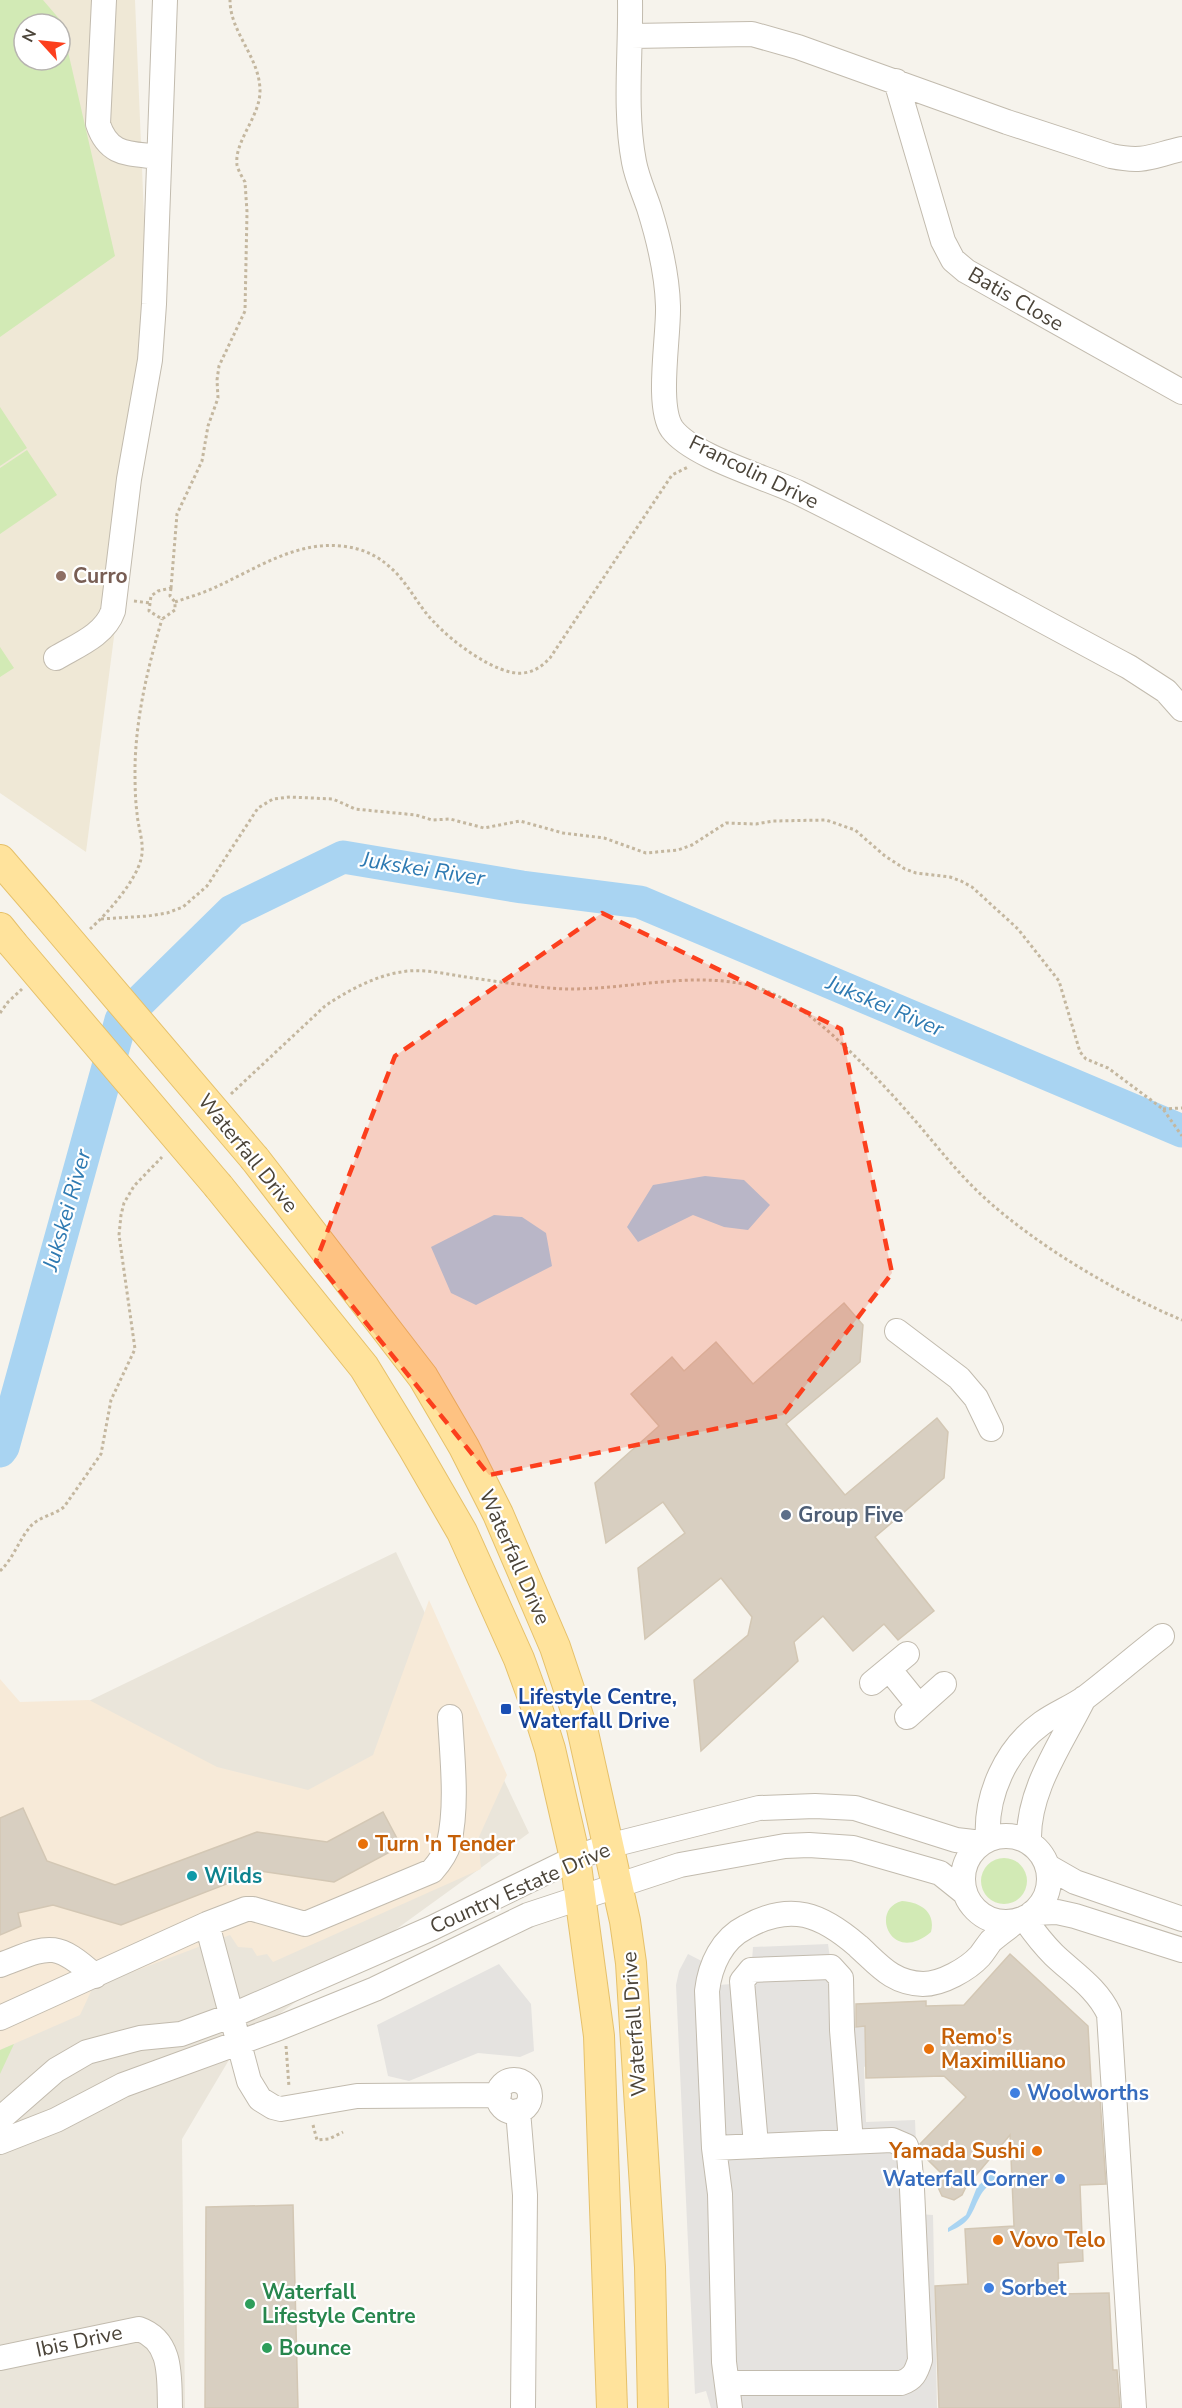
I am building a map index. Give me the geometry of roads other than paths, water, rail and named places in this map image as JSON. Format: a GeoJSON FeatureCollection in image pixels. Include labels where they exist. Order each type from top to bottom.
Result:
{"type":"FeatureCollection","features":[{"type":"Feature","properties":{"kind":"main road","name":"Waterfall Drive"},"geometry":{"type":"LineString","coordinates":[[0,860],[255,1159],[423,1377],[464,1447],[498,1514],[555,1647],[582,1728],[617,1886],[631,1963],[656,2400]]}},
{"type":"Feature","properties":{"kind":"main road","name":"Waterfall Drive"},"geometry":{"type":"LineString","coordinates":[[6,936],[219,1187],[364,1367],[462,1532],[519,1659],[550,1749],[575,1858],[599,2036],[612,2408]]}},
{"type":"Feature","properties":{"kind":"street"},"geometry":{"type":"LineString","coordinates":[[104,0],[98,124],[102,136],[119,152],[159,157]]}},
{"type":"Feature","properties":{"kind":"street"},"geometry":{"type":"LineString","coordinates":[[56,658],[99,631],[110,620],[113,611],[129,479],[150,360],[165,0]]}},
{"type":"Feature","properties":{"kind":"street","name":"Francolin Drive"},"geometry":{"type":"LineString","coordinates":[[630,0],[629,124],[634,163],[659,243],[668,294],[669,335],[664,396],[666,416],[674,431],[691,445],[710,455],[808,498],[1129,667],[1166,691],[1182,710]]}},
{"type":"Feature","properties":{"kind":"street"},"geometry":{"type":"LineString","coordinates":[[631,36],[752,34],[896,81],[1111,156],[1148,159],[1182,149]]}},
{"type":"Feature","properties":{"kind":"street","name":"Batis Close"},"geometry":{"type":"LineString","coordinates":[[896,81],[943,242],[953,260],[966,272],[1023,305],[1182,392]]}},
{"type":"Feature","properties":{"kind":"street"},"geometry":{"type":"LineString","coordinates":[[897,1331],[959,1377],[976,1398],[991,1429]]}},
{"type":"Feature","properties":{"kind":"street"},"geometry":{"type":"LineString","coordinates":[[970,1966],[980,1934],[980,1924],[963,1879],[965,1865],[986,1834],[999,1777],[1013,1752],[1027,1736],[1074,1709],[1162,1636]]}},
{"type":"Feature","properties":{"kind":"street"},"geometry":{"type":"LineString","coordinates":[[889,1669],[913,1711],[944,1684]]}},
{"type":"Feature","properties":{"kind":"street"},"geometry":{"type":"LineString","coordinates":[[1024,1840],[1018,1811],[1021,1796],[1074,1709]]}},
{"type":"Feature","properties":{"kind":"street"},"geometry":{"type":"LineString","coordinates":[[0,2018],[207,1924],[246,1909],[305,1924],[432,1871],[442,1859],[450,1831],[454,1780],[450,1717]]}},
{"type":"Feature","properties":{"kind":"street","name":"Country Estate Drive"},"geometry":{"type":"LineString","coordinates":[[0,2119],[57,2070],[87,2052],[140,2038],[181,2034],[233,2015],[432,1928],[575,1858],[608,1846],[759,1808],[814,1806],[855,1808],[956,1840],[986,1834]]}},
{"type":"Feature","properties":{"kind":"street"},"geometry":{"type":"LineString","coordinates":[[730,2408],[724,2362],[725,2339],[720,2287],[720,2194],[714,2148],[707,1984],[715,1959],[725,1943],[741,1929],[759,1919],[794,1913],[805,1914],[817,1917],[835,1928],[877,1966],[905,1981],[924,1984],[940,1981],[970,1966],[991,1942],[1041,1903],[1047,1892],[1049,1879],[1043,1856],[1024,1840],[986,1834]]}},
{"type":"Feature","properties":{"kind":"street","name":"Country Estate Drive"},"geometry":{"type":"LineString","coordinates":[[0,2142],[56,2120],[123,2085],[279,2028],[375,1989],[528,1915],[691,1862],[784,1846],[853,1848],[940,1873],[970,1900]]}},
{"type":"Feature","properties":{"kind":"street"},"geometry":{"type":"LineString","coordinates":[[1047,1866],[1075,1882],[1182,1919]]}},
{"type":"Feature","properties":{"kind":"street"},"geometry":{"type":"LineString","coordinates":[[970,1900],[993,1920],[1057,1912],[1182,1950]]}},
{"type":"Feature","properties":{"kind":"street"},"geometry":{"type":"LineString","coordinates":[[1024,1917],[1039,1939],[1054,1955],[1098,1995],[1109,2014],[1134,2408]]}},
{"type":"Feature","properties":{"kind":"street"},"geometry":{"type":"LineString","coordinates":[[207,1924],[249,2081],[260,2099],[273,2108],[281,2109],[357,2096],[499,2095],[500,2088],[507,2081],[518,2080],[527,2086],[530,2097],[525,2107],[518,2111],[525,2195],[523,2408]]}},
{"type":"Feature","properties":{"kind":"street"},"geometry":{"type":"LineString","coordinates":[[0,1965],[48,1948],[66,1953],[94,1976]]}},
{"type":"Feature","properties":{"kind":"street"},"geometry":{"type":"LineString","coordinates":[[756,2145],[742,1981],[745,1974],[751,1970],[831,1967],[841,1978],[842,2030],[851,2142]]}},
{"type":"Feature","properties":{"kind":"street"},"geometry":{"type":"LineString","coordinates":[[714,2148],[899,2141],[906,2146],[909,2156],[920,2360],[910,2380],[901,2383],[727,2383]]}},
{"type":"Feature","properties":{"kind":"street","name":"Ibis Drive"},"geometry":{"type":"LineString","coordinates":[[0,2358],[138,2329],[157,2342],[168,2358],[170,2408]]}},
{"type":"Feature","properties":{"kind":"water"},"geometry":{"type":"Polygon","coordinates":[[[705,1176],[744,1180],[770,1205],[748,1230],[724,1227],[693,1215],[638,1242],[627,1227],[653,1185],[705,1176]]]}},
{"type":"Feature","properties":{"kind":"water"},"geometry":{"type":"Polygon","coordinates":[[[494,1215],[522,1217],[546,1233],[552,1266],[476,1305],[451,1293],[431,1247],[494,1215]]]}},
{"type":"Feature","properties":{"kind":"water"},"geometry":{"type":"Polygon","coordinates":[[[990,2175],[997,2176],[1000,2180],[998,2183],[987,2187],[966,2221],[948,2232],[948,2228],[966,2215],[977,2187],[990,2175]]]}},
{"type":"Feature","properties":{"kind":"waterway","name":"Jukskei River"},"geometry":{"type":"LineString","coordinates":[[0,1451],[3,1447],[121,1020],[232,911],[343,857],[522,887],[640,902],[1182,1131]]}},
{"type":"Feature","properties":{"kind":"place","name":"Curro"},"geometry":{"type":"Point","coordinates":[61,576]}},
{"type":"Feature","properties":{"kind":"place","name":"Group Five"},"geometry":{"type":"Point","coordinates":[786,1515]}},
{"type":"Feature","properties":{"kind":"place","name":"Lifestyle Centre, Waterfall Drive"},"geometry":{"type":"Point","coordinates":[506,1709]}},
{"type":"Feature","properties":{"kind":"place","name":"Turn 'n Tender"},"geometry":{"type":"Point","coordinates":[363,1844]}},
{"type":"Feature","properties":{"kind":"place","name":"Wilds"},"geometry":{"type":"Point","coordinates":[192,1876]}},
{"type":"Feature","properties":{"kind":"place","name":"Remo's Maximilliano"},"geometry":{"type":"Point","coordinates":[929,2049]}},
{"type":"Feature","properties":{"kind":"place","name":"Woolworths"},"geometry":{"type":"Point","coordinates":[1015,2093]}},
{"type":"Feature","properties":{"kind":"place","name":"Yamada Sushi"},"geometry":{"type":"Point","coordinates":[1037,2151]}},
{"type":"Feature","properties":{"kind":"place","name":"Waterfall Corner"},"geometry":{"type":"Point","coordinates":[1060,2179]}},
{"type":"Feature","properties":{"kind":"place","name":"Vovo Telo"},"geometry":{"type":"Point","coordinates":[998,2240]}},
{"type":"Feature","properties":{"kind":"place","name":"Sorbet"},"geometry":{"type":"Point","coordinates":[989,2288]}},
{"type":"Feature","properties":{"kind":"place","name":"Waterfall Lifestyle Centre"},"geometry":{"type":"Point","coordinates":[250,2304]}},
{"type":"Feature","properties":{"kind":"place","name":"Bounce"},"geometry":{"type":"Point","coordinates":[267,2348]}}]}
